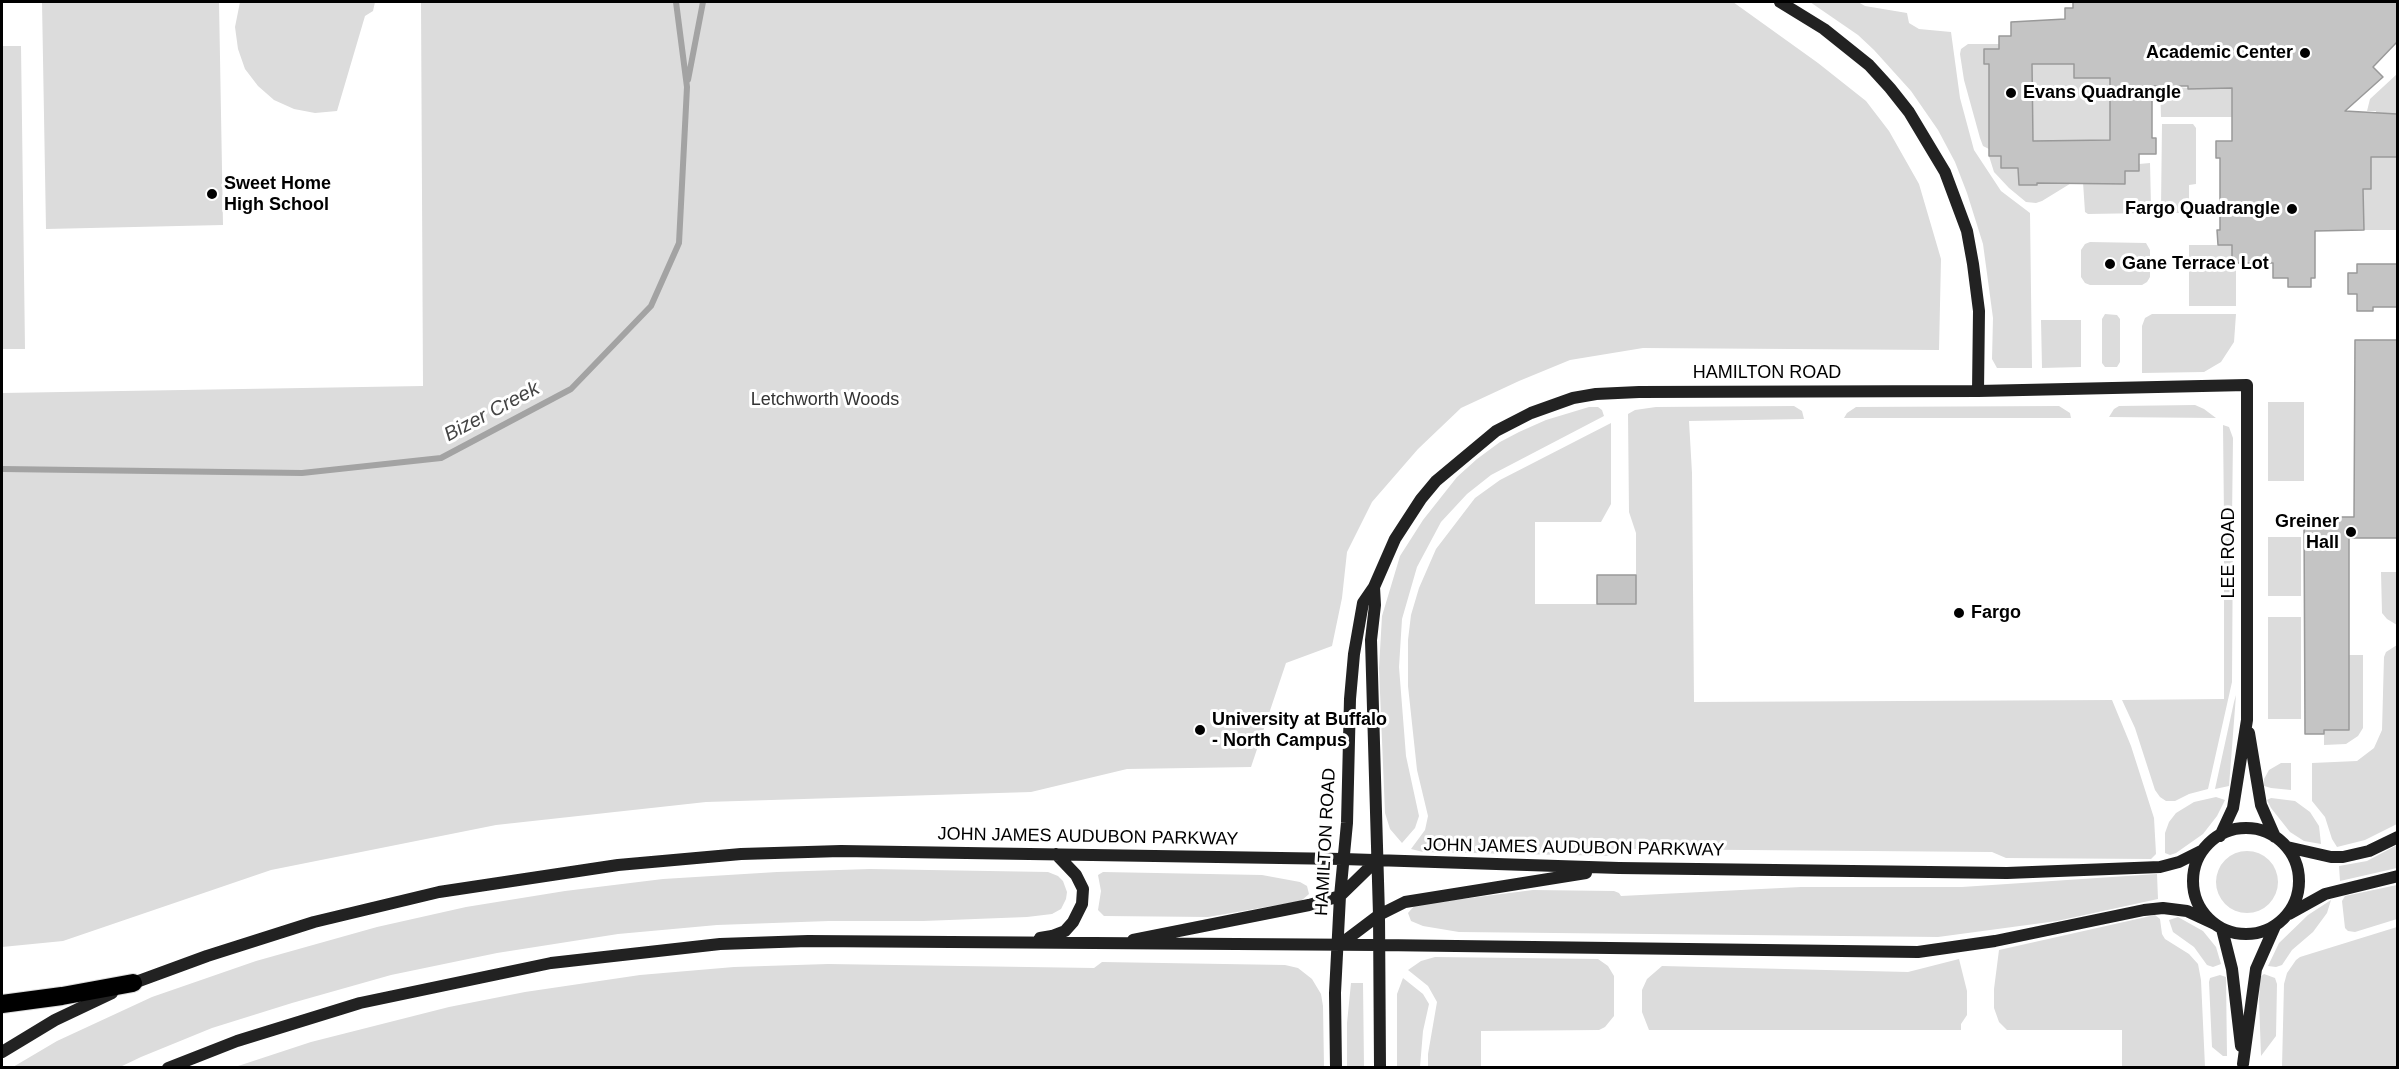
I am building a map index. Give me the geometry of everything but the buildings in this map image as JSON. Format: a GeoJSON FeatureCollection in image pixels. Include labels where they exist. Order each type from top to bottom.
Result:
{"type":"FeatureCollection","features":[{"type":"Feature","properties":{"kind":"highway"},"geometry":{"type":"LineString","coordinates":[[2,1004],[133,983]]}},
{"type":"Feature","properties":{"kind":"main road"},"geometry":{"type":"LineString","coordinates":[[1780,2],[1824,29],[1869,65],[1909,112],[1945,172],[1966,231],[1973,264],[1979,311],[1978,391]]}},
{"type":"Feature","properties":{"kind":"main road","name":"HAMILTON ROAD"},"geometry":{"type":"LineString","coordinates":[[1336,1068],[1335,993],[1340,896],[1347,823],[1350,699],[1354,654],[1363,603],[1374,587],[1395,539],[1421,499],[1436,481],[1478,444],[1496,431],[1550,405],[1596,394],[1618,392],[1978,391],[2247,385]]}},
{"type":"Feature","properties":{"kind":"main road","name":"LEE ROAD"},"geometry":{"type":"LineString","coordinates":[[2247,385],[2247,720],[2261,805],[2276,837]]}},
{"type":"Feature","properties":{"kind":"main road","name":"HAMILTON ROAD"},"geometry":{"type":"LineString","coordinates":[[1374,587],[1376,605],[1371,640],[1379,915],[1380,1068]]}},
{"type":"Feature","properties":{"kind":"main road","name":"LEE ROAD"},"geometry":{"type":"LineString","coordinates":[[2220,836],[2232,808],[2247,720]]}},
{"type":"Feature","properties":{"kind":"main road"},"geometry":{"type":"LineString","coordinates":[[2243,1066],[2232,969],[2218,926],[2202,911],[2193,885],[2195,867],[2203,850],[2220,836],[2232,830],[2247,828],[2265,831],[2276,837],[2287,847],[2296,862],[2300,880],[2297,898],[2288,914]]}},
{"type":"Feature","properties":{"kind":"main road"},"geometry":{"type":"LineString","coordinates":[[2287,847],[2331,857],[2343,857],[2369,851],[2397,837]]}},
{"type":"Feature","properties":{"kind":"main road","name":"JOHN JAMES AUDUBON PARKWAY"},"geometry":{"type":"LineString","coordinates":[[2,1052],[55,1020],[133,983],[207,956],[314,922],[439,892],[618,865],[741,854],[841,851],[1343,858],[1619,868],[2007,873],[2160,867],[2179,862],[2203,850]]}},
{"type":"Feature","properties":{"kind":"main road"},"geometry":{"type":"LineString","coordinates":[[1012,943],[1052,936],[1065,930],[1073,922],[1082,903],[1083,889],[1076,875],[1056,854]]}},
{"type":"Feature","properties":{"kind":"main road"},"geometry":{"type":"LineString","coordinates":[[1111,944],[1298,907],[1340,896],[1377,860]]}},
{"type":"Feature","properties":{"kind":"main road"},"geometry":{"type":"LineString","coordinates":[[1338,946],[1379,915],[1405,902],[1619,868]]}},
{"type":"Feature","properties":{"kind":"main road"},"geometry":{"type":"LineString","coordinates":[[168,1068],[237,1041],[360,1003],[551,963],[720,944],[808,941],[1918,952],[1995,941],[2163,908],[2187,911],[2218,926],[2249,934],[2258,933],[2275,926],[2288,914],[2325,894],[2397,876]]}},
{"type":"Feature","properties":{"kind":"main road"},"geometry":{"type":"LineString","coordinates":[[2243,1066],[2256,969],[2275,926]]}},
{"type":"Feature","properties":{"kind":"green space"},"geometry":{"type":"Polygon","coordinates":[[[42,2],[219,2],[223,225],[46,229],[42,2]]]}},
{"type":"Feature","properties":{"kind":"green space"},"geometry":{"type":"Polygon","coordinates":[[[240,2],[375,2],[373,11],[365,16],[337,111],[315,113],[294,109],[274,100],[258,86],[245,69],[238,49],[235,27],[240,2]]]}},
{"type":"Feature","properties":{"kind":"green space","name":"Letchworth Woods"},"geometry":{"type":"Polygon","coordinates":[[[421,2],[1733,2],[1818,63],[1866,101],[1889,131],[1919,184],[1941,259],[1939,350],[1643,348],[1570,360],[1461,408],[1418,449],[1372,502],[1347,552],[1342,598],[1332,646],[1286,663],[1251,767],[1127,769],[1031,792],[706,802],[496,825],[271,870],[63,941],[2,947],[2,393],[423,386],[421,2]]]}},
{"type":"Feature","properties":{"kind":"green space"},"geometry":{"type":"Polygon","coordinates":[[[1810,2],[1858,2],[1865,6],[1907,13],[1909,23],[1919,29],[1951,32],[1960,98],[1974,150],[2001,191],[2030,213],[2032,368],[1997,368],[1992,359],[1993,318],[1983,244],[1955,162],[1938,130],[1911,91],[1874,50],[1858,35],[1810,2]]]}},
{"type":"Feature","properties":{"kind":"green space"},"geometry":{"type":"Polygon","coordinates":[[[1968,44],[1999,44],[1999,49],[1984,49],[1984,64],[1989,64],[1989,149],[1983,146],[1980,138],[1964,80],[1960,54],[1961,49],[1968,44]]]}},
{"type":"Feature","properties":{"kind":"green space"},"geometry":{"type":"Polygon","coordinates":[[[2,46],[21,46],[25,349],[2,349],[2,46]]]}},
{"type":"Feature","properties":{"kind":"green space"},"geometry":{"type":"Polygon","coordinates":[[[2032,64],[2074,64],[2074,78],[2124,78],[2116,106],[2110,106],[2110,140],[2033,141],[2032,64]]]}},
{"type":"Feature","properties":{"kind":"green space"},"geometry":{"type":"Polygon","coordinates":[[[2397,74],[2397,114],[2376,114],[2376,111],[2367,111],[2370,99],[2397,74]]]}},
{"type":"Feature","properties":{"kind":"green space"},"geometry":{"type":"Polygon","coordinates":[[[2232,77],[2232,117],[2161,117],[2160,86],[2205,89],[2232,77]]]}},
{"type":"Feature","properties":{"kind":"green space"},"geometry":{"type":"Polygon","coordinates":[[[2162,124],[2193,124],[2196,128],[2196,184],[2189,185],[2189,213],[2164,213],[2161,208],[2162,124]]]}},
{"type":"Feature","properties":{"kind":"green space"},"geometry":{"type":"Polygon","coordinates":[[[1989,156],[2001,156],[2002,168],[2018,168],[2019,185],[2073,182],[2042,201],[2026,202],[1994,172],[1989,156]]]}},
{"type":"Feature","properties":{"kind":"green space"},"geometry":{"type":"Polygon","coordinates":[[[2371,157],[2397,157],[2397,230],[2364,230],[2363,189],[2371,189],[2371,157]]]}},
{"type":"Feature","properties":{"kind":"green space"},"geometry":{"type":"Polygon","coordinates":[[[2150,163],[2151,206],[2148,213],[2088,214],[2085,212],[2083,182],[2125,184],[2125,171],[2139,171],[2139,164],[2150,163]]]}},
{"type":"Feature","properties":{"kind":"green space"},"geometry":{"type":"Polygon","coordinates":[[[2090,242],[2146,243],[2150,250],[2150,277],[2147,282],[2142,285],[2090,285],[2085,283],[2081,277],[2081,250],[2085,244],[2090,242]]]}},
{"type":"Feature","properties":{"kind":"green space"},"geometry":{"type":"Polygon","coordinates":[[[2189,245],[2232,245],[2232,263],[2236,263],[2236,306],[2189,306],[2189,245]]]}},
{"type":"Feature","properties":{"kind":"green space"},"geometry":{"type":"Polygon","coordinates":[[[2105,314],[2117,315],[2120,319],[2120,362],[2117,367],[2105,367],[2102,363],[2102,319],[2105,314]]]}},
{"type":"Feature","properties":{"kind":"green space"},"geometry":{"type":"Polygon","coordinates":[[[2152,314],[2236,314],[2234,342],[2221,362],[2204,372],[2142,373],[2142,326],[2145,318],[2152,314]]]}},
{"type":"Feature","properties":{"kind":"green space"},"geometry":{"type":"Polygon","coordinates":[[[2041,320],[2081,320],[2081,367],[2042,368],[2041,320]]]}},
{"type":"Feature","properties":{"kind":"green space"},"geometry":{"type":"Polygon","coordinates":[[[2268,402],[2304,402],[2304,481],[2268,481],[2268,402]]]}},
{"type":"Feature","properties":{"kind":"green space"},"geometry":{"type":"Polygon","coordinates":[[[2195,405],[2216,418],[2109,417],[2119,406],[2195,405]]]}},
{"type":"Feature","properties":{"kind":"green space"},"geometry":{"type":"Polygon","coordinates":[[[1794,406],[1802,411],[1804,419],[1689,421],[1692,473],[1694,702],[2112,700],[2131,746],[2154,818],[2156,854],[2151,859],[2006,858],[1992,852],[1624,849],[1615,856],[1423,852],[1411,849],[1425,830],[1428,816],[1417,770],[1408,686],[1408,640],[1411,615],[1419,588],[1436,549],[1475,498],[1500,480],[1611,423],[1611,504],[1601,522],[1535,522],[1535,604],[1636,604],[1636,533],[1629,512],[1628,414],[1635,410],[1656,407],[1794,406]]]}},
{"type":"Feature","properties":{"kind":"green space"},"geometry":{"type":"Polygon","coordinates":[[[2059,406],[2070,413],[2071,418],[1844,418],[1856,407],[2059,406]]]}},
{"type":"Feature","properties":{"kind":"green space"},"geometry":{"type":"Polygon","coordinates":[[[1589,407],[1598,407],[1604,416],[1491,475],[1467,494],[1441,522],[1417,567],[1402,619],[1399,667],[1406,756],[1419,816],[1415,828],[1402,843],[1390,829],[1385,813],[1379,668],[1382,616],[1400,556],[1423,520],[1457,477],[1477,459],[1500,442],[1519,432],[1546,420],[1589,407]]]}},
{"type":"Feature","properties":{"kind":"green space"},"geometry":{"type":"Polygon","coordinates":[[[2223,425],[2229,427],[2233,438],[2232,519],[2224,519],[2223,425]]]}},
{"type":"Feature","properties":{"kind":"green space"},"geometry":{"type":"Polygon","coordinates":[[[2224,526],[2233,526],[2232,682],[2208,789],[2175,801],[2166,801],[2155,790],[2135,728],[2122,700],[2224,699],[2224,526]]]}},
{"type":"Feature","properties":{"kind":"green space"},"geometry":{"type":"Polygon","coordinates":[[[2268,537],[2301,537],[2301,596],[2268,596],[2268,537]]]}},
{"type":"Feature","properties":{"kind":"green space"},"geometry":{"type":"Polygon","coordinates":[[[2381,572],[2397,572],[2397,625],[2382,613],[2381,572]]]}},
{"type":"Feature","properties":{"kind":"green space"},"geometry":{"type":"Polygon","coordinates":[[[2268,617],[2301,617],[2301,719],[2268,719],[2268,617]]]}},
{"type":"Feature","properties":{"kind":"green space"},"geometry":{"type":"Polygon","coordinates":[[[2397,645],[2397,824],[2365,840],[2337,847],[2325,817],[2312,801],[2312,763],[2357,761],[2374,748],[2382,730],[2384,657],[2386,652],[2397,645]]]}},
{"type":"Feature","properties":{"kind":"green space"},"geometry":{"type":"Polygon","coordinates":[[[2349,655],[2363,655],[2363,728],[2358,736],[2346,744],[2324,745],[2324,730],[2349,730],[2349,655]]]}},
{"type":"Feature","properties":{"kind":"green space"},"geometry":{"type":"Polygon","coordinates":[[[2236,695],[2229,786],[2215,789],[2234,702],[2236,695]]]}},
{"type":"Feature","properties":{"kind":"green space"},"geometry":{"type":"Polygon","coordinates":[[[2281,763],[2291,763],[2291,790],[2264,786],[2264,779],[2269,770],[2281,763]]]}},
{"type":"Feature","properties":{"kind":"green space"},"geometry":{"type":"Polygon","coordinates":[[[2216,797],[2225,800],[2217,816],[2203,834],[2176,853],[2170,855],[2165,853],[2165,833],[2176,813],[2194,802],[2216,797]]]}},
{"type":"Feature","properties":{"kind":"green space"},"geometry":{"type":"Polygon","coordinates":[[[2271,798],[2295,801],[2310,812],[2319,826],[2321,844],[2304,841],[2290,832],[2271,808],[2267,800],[2271,798]]]}},
{"type":"Feature","properties":{"kind":"green space"},"geometry":{"type":"Polygon","coordinates":[[[2397,845],[2397,868],[2340,881],[2339,866],[2367,861],[2397,845]]]}},
{"type":"Feature","properties":{"kind":"green space"},"geometry":{"type":"Polygon","coordinates":[[[2247,851],[2269,860],[2278,882],[2269,904],[2247,913],[2225,904],[2216,882],[2225,860],[2247,851]]]}},
{"type":"Feature","properties":{"kind":"green space"},"geometry":{"type":"Polygon","coordinates":[[[870,869],[1048,872],[1063,881],[1067,892],[1061,909],[1052,914],[1027,917],[717,925],[618,934],[497,953],[391,975],[292,1003],[212,1028],[120,1067],[13,1067],[57,1041],[152,997],[256,961],[377,927],[466,907],[565,891],[663,879],[870,869]]]}},
{"type":"Feature","properties":{"kind":"green space"},"geometry":{"type":"Polygon","coordinates":[[[1103,872],[1262,875],[1300,882],[1307,886],[1309,894],[1301,901],[1208,917],[1104,916],[1098,910],[1101,891],[1098,875],[1103,872]]]}},
{"type":"Feature","properties":{"kind":"green space"},"geometry":{"type":"Polygon","coordinates":[[[2157,874],[2158,899],[2057,921],[1938,937],[1459,932],[1423,926],[1411,921],[1408,913],[1415,905],[1533,890],[1614,891],[1621,896],[1801,887],[1962,887],[2157,874]]]}},
{"type":"Feature","properties":{"kind":"green space"},"geometry":{"type":"Polygon","coordinates":[[[2397,885],[2397,919],[2355,932],[2345,928],[2342,901],[2345,896],[2397,885]]]}},
{"type":"Feature","properties":{"kind":"green space"},"geometry":{"type":"Polygon","coordinates":[[[2331,900],[2327,913],[2313,932],[2292,950],[2282,965],[2268,966],[2279,943],[2308,915],[2331,900]]]}},
{"type":"Feature","properties":{"kind":"green space"},"geometry":{"type":"Polygon","coordinates":[[[2155,915],[2160,919],[2165,939],[2189,954],[2198,964],[2201,980],[2205,1067],[2122,1067],[2122,1030],[2007,1030],[1999,1022],[1994,1008],[1994,989],[1999,950],[2155,915]]]}},
{"type":"Feature","properties":{"kind":"green space"},"geometry":{"type":"Polygon","coordinates":[[[2178,917],[2203,931],[2216,947],[2221,964],[2213,967],[2207,965],[2194,947],[2173,932],[2169,920],[2178,917]]]}},
{"type":"Feature","properties":{"kind":"green space"},"geometry":{"type":"Polygon","coordinates":[[[2397,927],[2397,1067],[2282,1067],[2284,984],[2287,973],[2296,960],[2397,927]]]}},
{"type":"Feature","properties":{"kind":"green space"},"geometry":{"type":"Polygon","coordinates":[[[1435,957],[1598,959],[1608,966],[1614,976],[1614,1016],[1605,1027],[1599,1030],[1481,1031],[1481,1067],[1428,1067],[1437,1002],[1428,986],[1408,970],[1421,961],[1435,957]]]}},
{"type":"Feature","properties":{"kind":"green space"},"geometry":{"type":"Polygon","coordinates":[[[1959,959],[1967,991],[1967,1015],[1961,1024],[1961,1030],[1649,1030],[1642,1012],[1642,990],[1647,979],[1662,966],[1908,972],[1959,959]]]}},
{"type":"Feature","properties":{"kind":"green space"},"geometry":{"type":"Polygon","coordinates":[[[1102,962],[1285,965],[1298,968],[1312,979],[1321,994],[1324,1067],[235,1067],[311,1042],[449,1007],[525,992],[640,975],[734,967],[828,964],[1094,968],[1102,962]]]}},
{"type":"Feature","properties":{"kind":"green space"},"geometry":{"type":"Polygon","coordinates":[[[2264,974],[2275,978],[2277,984],[2276,1036],[2261,1056],[2259,999],[2260,977],[2264,974]]]}},
{"type":"Feature","properties":{"kind":"green space"},"geometry":{"type":"Polygon","coordinates":[[[2220,975],[2226,977],[2227,1056],[2223,1056],[2212,1047],[2209,982],[2210,978],[2220,975]]]}},
{"type":"Feature","properties":{"kind":"green space"},"geometry":{"type":"Polygon","coordinates":[[[1403,978],[1423,994],[1429,1004],[1423,1031],[1420,1067],[1397,1067],[1397,994],[1403,978]]]}},
{"type":"Feature","properties":{"kind":"green space"},"geometry":{"type":"Polygon","coordinates":[[[1351,983],[1363,983],[1364,1067],[1347,1067],[1347,1023],[1351,983]]]}},
{"type":"Feature","properties":{"kind":"waterway","name":"Bizer Creek"},"geometry":{"type":"LineString","coordinates":[[2,469],[302,473],[441,458],[571,389],[651,306],[679,243],[687,87],[676,2]]}},
{"type":"Feature","properties":{"kind":"waterway"},"geometry":{"type":"LineString","coordinates":[[688,80],[703,2]]}},
{"type":"Feature","properties":{"kind":"place","name":"Academic Center"},"geometry":{"type":"Point","coordinates":[2305,53]}},
{"type":"Feature","properties":{"kind":"place","name":"Evans Quadrangle"},"geometry":{"type":"Point","coordinates":[2011,93]}},
{"type":"Feature","properties":{"kind":"place","name":"Sweet Home High School"},"geometry":{"type":"Point","coordinates":[212,194]}},
{"type":"Feature","properties":{"kind":"place","name":"Fargo Quadrangle"},"geometry":{"type":"Point","coordinates":[2292,209]}},
{"type":"Feature","properties":{"kind":"place","name":"Gane Terrace Lot"},"geometry":{"type":"Point","coordinates":[2110,264]}},
{"type":"Feature","properties":{"kind":"place","name":"Greiner Hall"},"geometry":{"type":"Point","coordinates":[2351,532]}},
{"type":"Feature","properties":{"kind":"place","name":"Fargo"},"geometry":{"type":"Point","coordinates":[1959,613]}},
{"type":"Feature","properties":{"kind":"place","name":"University at Buffalo - North Campus"},"geometry":{"type":"Point","coordinates":[1200,730]}}]}
